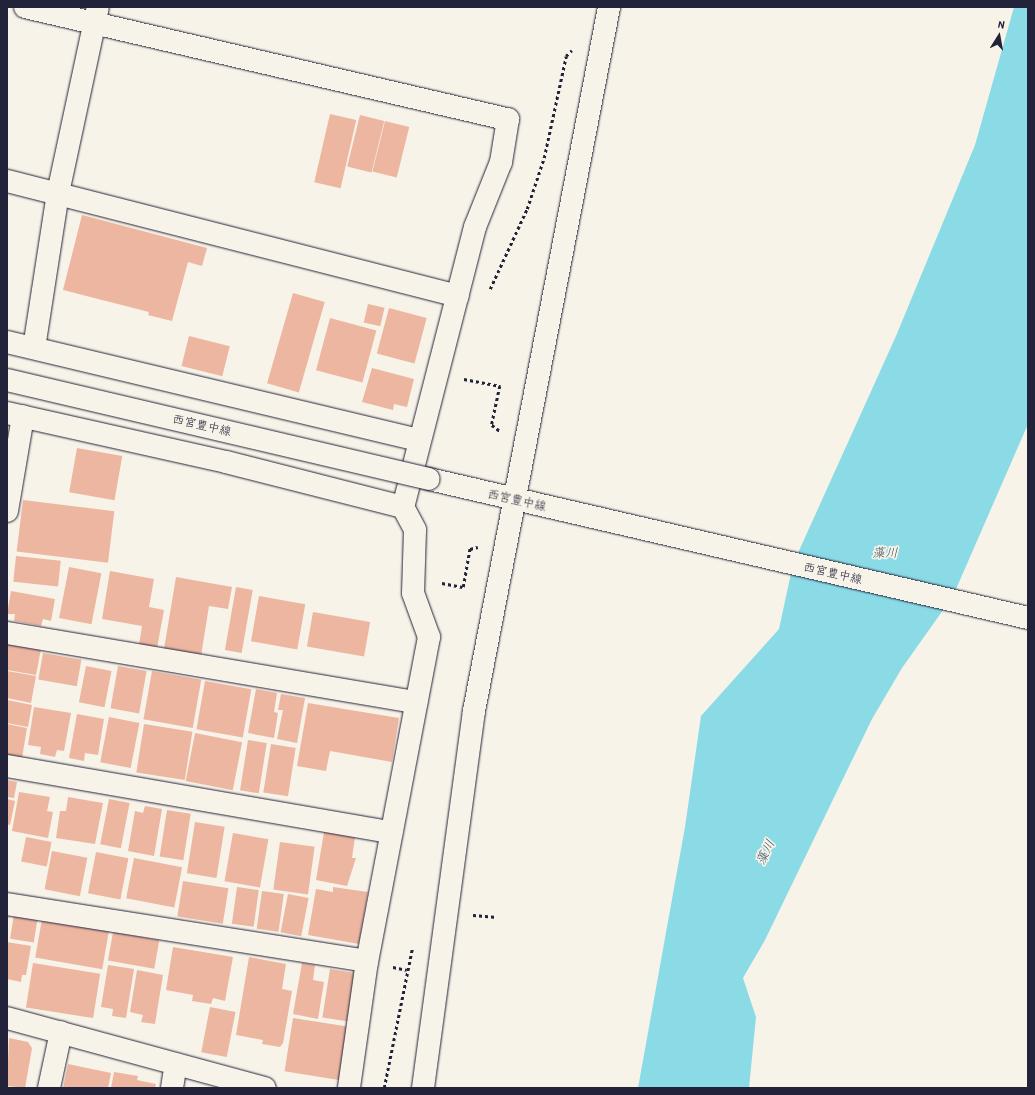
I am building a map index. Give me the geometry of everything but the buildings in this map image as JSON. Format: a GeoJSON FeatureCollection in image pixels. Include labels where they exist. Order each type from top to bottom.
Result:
{"type":"FeatureCollection","features":[{"type":"Feature","properties":{"kind":"street"},"geometry":{"type":"LineString","coordinates":[[25,7],[96,15],[508,119],[501,162],[475,227],[458,296],[418,440],[403,507],[414,530],[412,576],[413,593],[429,637],[367,961],[349,1088]]}},
{"type":"Feature","properties":{"kind":"street"},"geometry":{"type":"LineString","coordinates":[[423,1088],[474,711],[609,7]]}},
{"type":"Feature","properties":{"kind":"street"},"geometry":{"type":"LineString","coordinates":[[34,348],[58,193],[96,15]]}},
{"type":"Feature","properties":{"kind":"street"},"geometry":{"type":"LineString","coordinates":[[7,181],[458,296]]}},
{"type":"Feature","properties":{"kind":"street"},"geometry":{"type":"LineString","coordinates":[[7,342],[418,440]]}},
{"type":"Feature","properties":{"kind":"street","name":"西宮豊中線"},"geometry":{"type":"LineString","coordinates":[[7,380],[1028,618]]}},
{"type":"Feature","properties":{"kind":"street"},"geometry":{"type":"LineString","coordinates":[[7,511],[15,415],[226,462],[403,507]]}},
{"type":"Feature","properties":{"kind":"street"},"geometry":{"type":"LineString","coordinates":[[7,633],[416,702]]}},
{"type":"Feature","properties":{"kind":"street"},"geometry":{"type":"LineString","coordinates":[[7,766],[391,832]]}},
{"type":"Feature","properties":{"kind":"street"},"geometry":{"type":"LineString","coordinates":[[7,904],[367,961]]}},
{"type":"Feature","properties":{"kind":"street"},"geometry":{"type":"LineString","coordinates":[[7,1018],[252,1086]]}},
{"type":"Feature","properties":{"kind":"street"},"geometry":{"type":"LineString","coordinates":[[49,1088],[61,1032]]}},
{"type":"Feature","properties":{"kind":"street"},"geometry":{"type":"LineString","coordinates":[[172,1088],[176,1064]]}},
{"type":"Feature","properties":{"kind":"path"},"geometry":{"type":"LineString","coordinates":[[486,296],[527,209],[544,158],[566,56],[575,47]]}},
{"type":"Feature","properties":{"kind":"path"},"geometry":{"type":"LineString","coordinates":[[459,385],[461,378],[500,386],[492,425],[504,434]]}},
{"type":"Feature","properties":{"kind":"path"},"geometry":{"type":"LineString","coordinates":[[412,576],[464,587],[470,549],[482,546]]}},
{"type":"Feature","properties":{"kind":"path"},"geometry":{"type":"LineString","coordinates":[[467,914],[497,918]]}},
{"type":"Feature","properties":{"kind":"water","name":"藻川"},"geometry":{"type":"Polygon","coordinates":[[[1014,7],[1028,7],[1028,424],[953,596],[902,668],[872,719],[765,940],[743,978],[756,1017],[749,1088],[638,1088],[685,827],[701,716],[779,629],[793,564],[896,336],[975,145],[1014,7]]]}}]}
